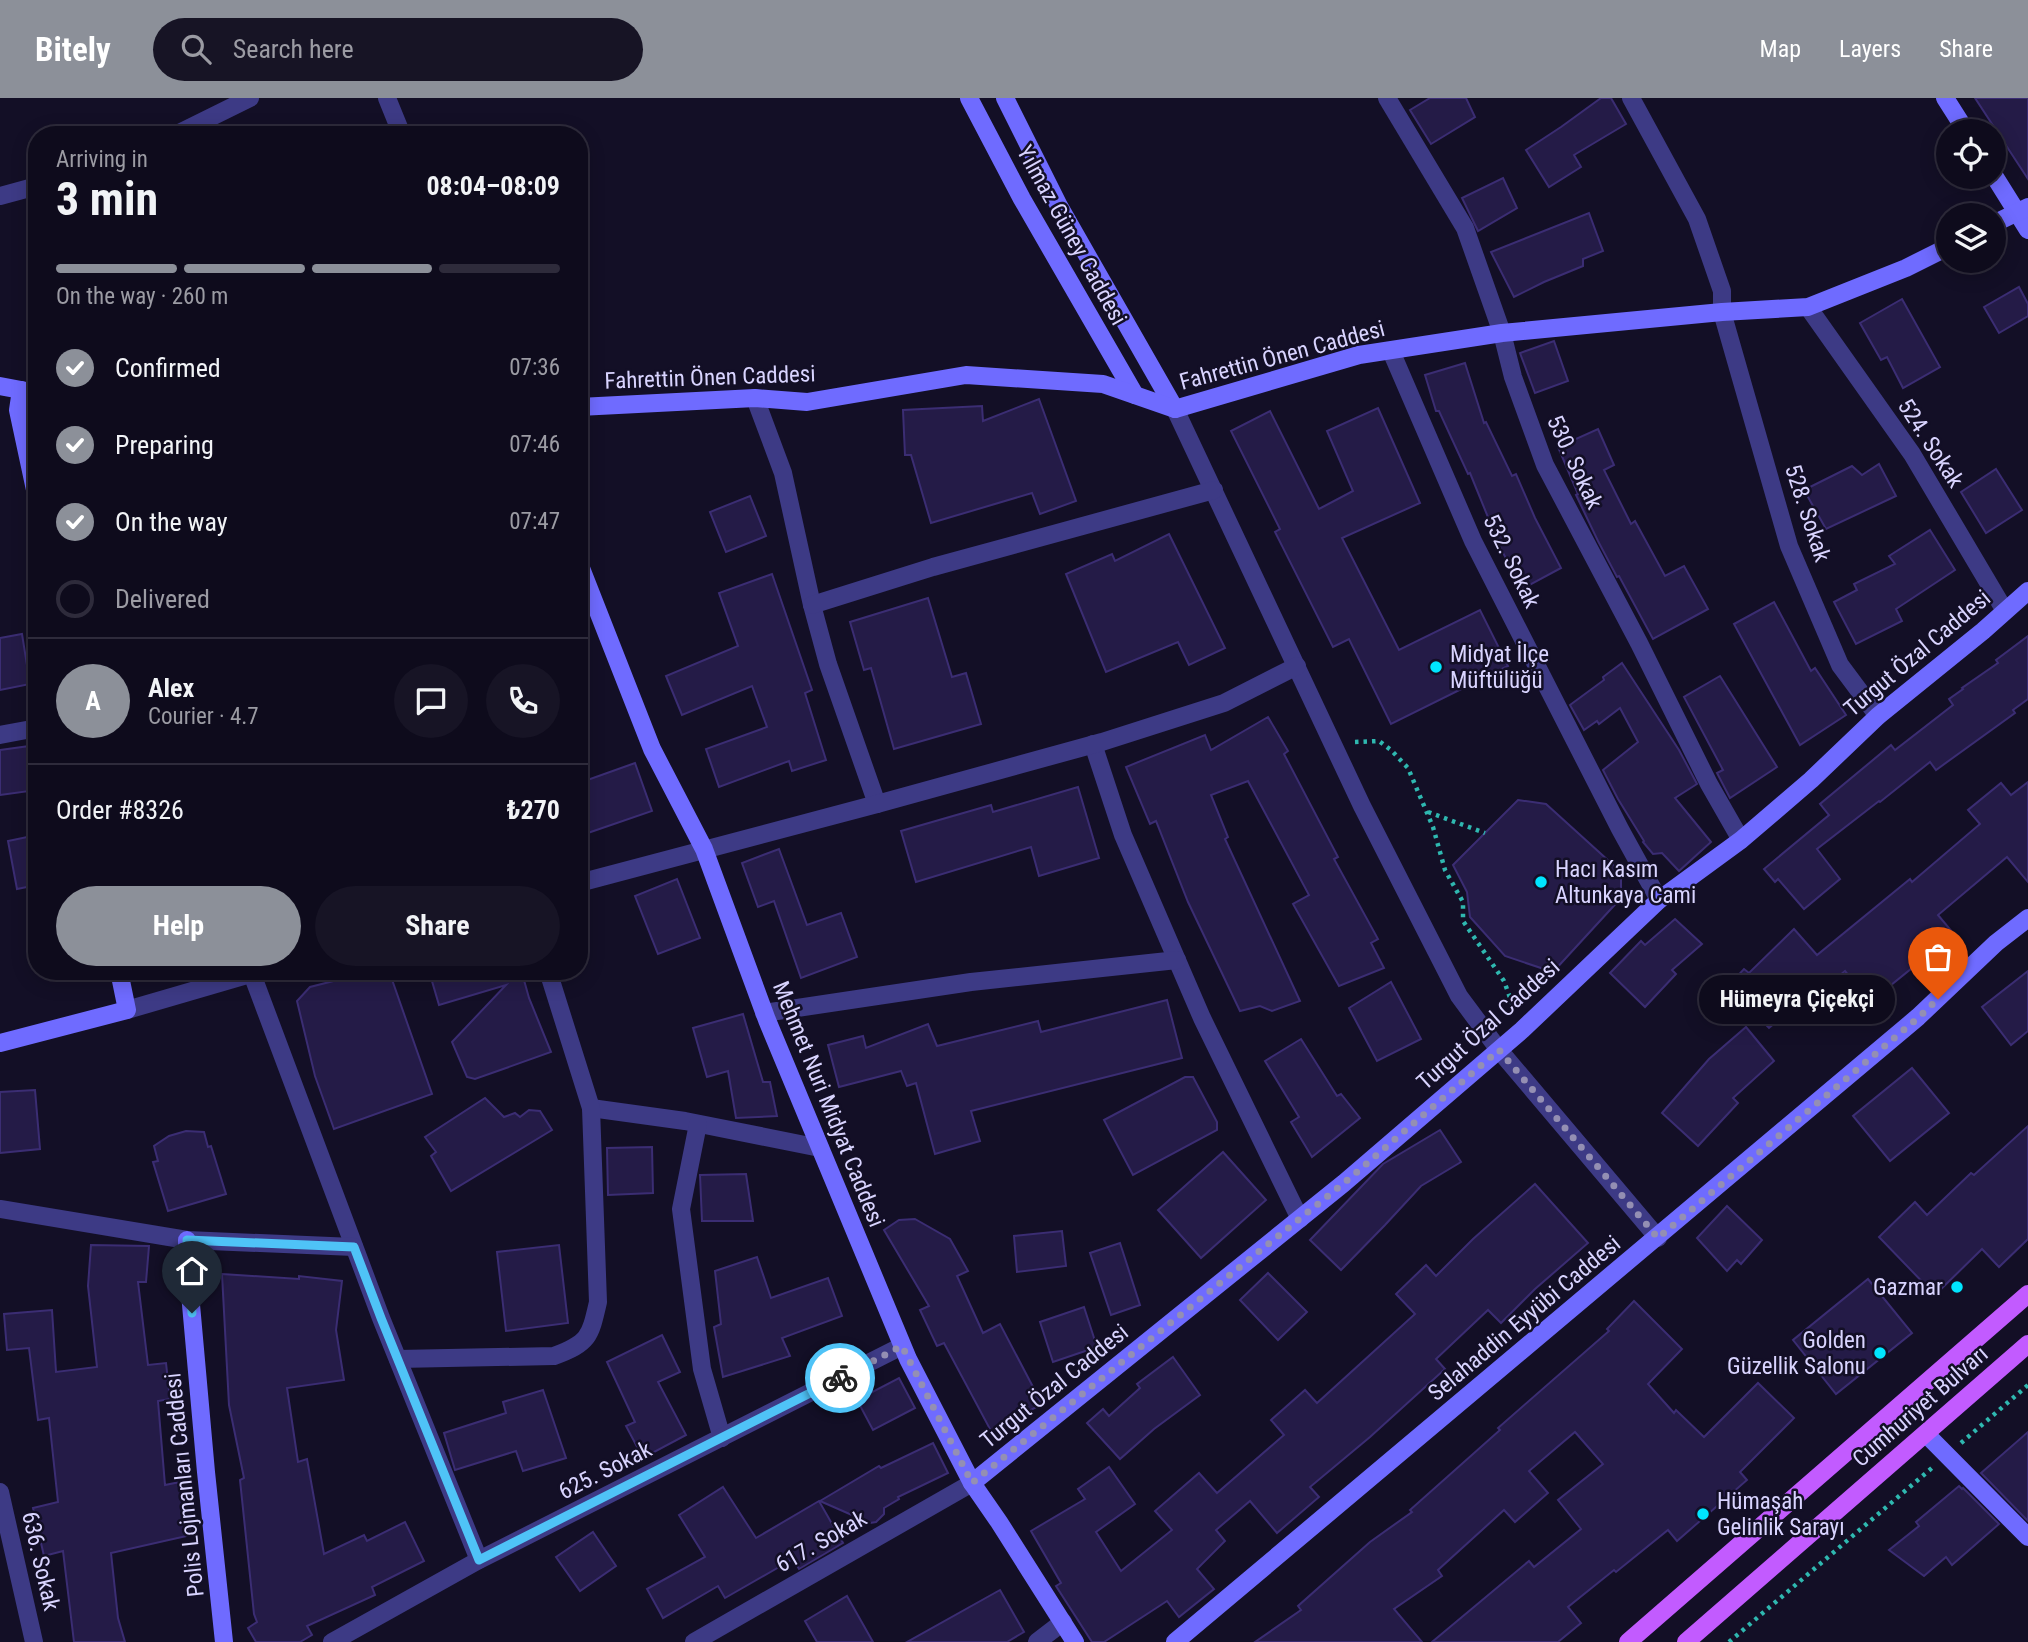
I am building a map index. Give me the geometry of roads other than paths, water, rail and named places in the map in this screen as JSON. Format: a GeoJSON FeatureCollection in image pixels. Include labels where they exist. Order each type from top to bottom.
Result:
{"type":"FeatureCollection","features":[{"type":"Feature","properties":{"kind":"main road","name":"Cumhuriyet Bulvarı"},"geometry":{"type":"LineString","coordinates":[[1628,1642],[2028,1294]]}},
{"type":"Feature","properties":{"kind":"main road","name":"Cumhuriyet Bulvarı"},"geometry":{"type":"LineString","coordinates":[[1686,1642],[2028,1344]]}},
{"type":"Feature","properties":{"kind":"street"},"geometry":{"type":"LineString","coordinates":[[193,126],[250,98]]}},
{"type":"Feature","properties":{"kind":"street"},"geometry":{"type":"LineString","coordinates":[[387,98],[398,126]]}},
{"type":"Feature","properties":{"kind":"street","name":"Yılmaz Güney Caddesi"},"geometry":{"type":"LineString","coordinates":[[969,98],[1022,200],[1135,395]]}},
{"type":"Feature","properties":{"kind":"street"},"geometry":{"type":"LineString","coordinates":[[1005,98],[1059,206],[1175,409],[1368,818],[1458,996],[1499,1050],[1658,1238]]}},
{"type":"Feature","properties":{"kind":"street","name":"530. Sokak"},"geometry":{"type":"LineString","coordinates":[[1387,98],[1465,228],[1502,333],[1513,377],[1545,465],[1709,784],[1741,839]]}},
{"type":"Feature","properties":{"kind":"street","name":"528. Sokak"},"geometry":{"type":"LineString","coordinates":[[1631,98],[1698,219],[1722,291],[1722,312],[1789,546],[1840,665],[1878,716]]}},
{"type":"Feature","properties":{"kind":"street"},"geometry":{"type":"LineString","coordinates":[[1945,98],[1958,119]]}},
{"type":"Feature","properties":{"kind":"street"},"geometry":{"type":"LineString","coordinates":[[0,197],[28,189]]}},
{"type":"Feature","properties":{"kind":"street"},"geometry":{"type":"LineString","coordinates":[[2006,189],[2023,210],[2028,230]]}},
{"type":"Feature","properties":{"kind":"street"},"geometry":{"type":"LineString","coordinates":[[2006,218],[2023,210]]}},
{"type":"Feature","properties":{"kind":"street","name":"Fahrettin Önen Caddesi"},"geometry":{"type":"LineString","coordinates":[[588,407],[755,398],[807,402],[966,375],[1103,384],[1175,409],[1359,355],[1502,333],[1722,312],[1808,307],[1906,268],[1936,253]]}},
{"type":"Feature","properties":{"kind":"street","name":"524. Sokak"},"geometry":{"type":"LineString","coordinates":[[1808,307],[1912,454],[2005,611]]}},
{"type":"Feature","properties":{"kind":"street","name":"532. Sokak"},"geometry":{"type":"LineString","coordinates":[[1391,351],[1473,541],[1620,830],[1659,900]]}},
{"type":"Feature","properties":{"kind":"street"},"geometry":{"type":"LineString","coordinates":[[0,387],[28,391]]}},
{"type":"Feature","properties":{"kind":"street"},"geometry":{"type":"LineString","coordinates":[[28,393],[18,410],[28,457]]}},
{"type":"Feature","properties":{"kind":"street"},"geometry":{"type":"LineString","coordinates":[[755,398],[783,473],[828,664],[877,804]]}},
{"type":"Feature","properties":{"kind":"street"},"geometry":{"type":"LineString","coordinates":[[812,605],[933,567],[1214,490]]}},
{"type":"Feature","properties":{"kind":"street","name":"Mehmet Nuri Midyat Caddesi"},"geometry":{"type":"LineString","coordinates":[[588,586],[652,748],[704,849],[764,1013],[902,1346],[972,1483],[1075,1642]]}},
{"type":"Feature","properties":{"kind":"street","name":"Turgut Özal Caddesi"},"geometry":{"type":"LineString","coordinates":[[972,1483],[1344,1183],[1522,1030],[1659,900],[1741,839],[1811,780],[1878,716],[2028,591]]}},
{"type":"Feature","properties":{"kind":"street"},"geometry":{"type":"LineString","coordinates":[[588,881],[1093,744],[1224,703],[1297,666]]}},
{"type":"Feature","properties":{"kind":"street"},"geometry":{"type":"LineString","coordinates":[[0,735],[28,730]]}},
{"type":"Feature","properties":{"kind":"street"},"geometry":{"type":"LineString","coordinates":[[1093,744],[1124,835],[1177,961],[1300,1219]]}},
{"type":"Feature","properties":{"kind":"street","name":"Selahaddin Eyyübi Caddesi"},"geometry":{"type":"LineString","coordinates":[[1175,1642],[1919,1017],[1996,943],[2028,918]]}},
{"type":"Feature","properties":{"kind":"street"},"geometry":{"type":"LineString","coordinates":[[764,1013],[971,982],[1177,961]]}},
{"type":"Feature","properties":{"kind":"street"},"geometry":{"type":"LineString","coordinates":[[121,980],[127,1010]]}},
{"type":"Feature","properties":{"kind":"street"},"geometry":{"type":"LineString","coordinates":[[0,1043],[232,980]]}},
{"type":"Feature","properties":{"kind":"street"},"geometry":{"type":"LineString","coordinates":[[259,980],[354,1247],[479,1560]]}},
{"type":"Feature","properties":{"kind":"street"},"geometry":{"type":"LineString","coordinates":[[398,1359],[554,1356],[575,1348],[591,1332],[598,1302],[591,1108],[551,980]]}},
{"type":"Feature","properties":{"kind":"street"},"geometry":{"type":"LineString","coordinates":[[591,1108],[698,1124],[820,1148]]}},
{"type":"Feature","properties":{"kind":"street"},"geometry":{"type":"LineString","coordinates":[[698,1124],[681,1209],[702,1369],[722,1438]]}},
{"type":"Feature","properties":{"kind":"street"},"geometry":{"type":"LineString","coordinates":[[0,1209],[187,1240],[354,1247]]}},
{"type":"Feature","properties":{"kind":"street","name":"Polis Lojmanları Caddesi"},"geometry":{"type":"LineString","coordinates":[[187,1240],[204,1458],[224,1642]]}},
{"type":"Feature","properties":{"kind":"street","name":"625. Sokak"},"geometry":{"type":"LineString","coordinates":[[332,1642],[479,1560],[902,1346]]}},
{"type":"Feature","properties":{"kind":"street"},"geometry":{"type":"LineString","coordinates":[[1926,1434],[2028,1536]]}},
{"type":"Feature","properties":{"kind":"street","name":"617. Sokak"},"geometry":{"type":"LineString","coordinates":[[694,1642],[972,1483]]}},
{"type":"Feature","properties":{"kind":"street","name":"636. Sokak"},"geometry":{"type":"LineString","coordinates":[[0,1492],[34,1642]]}},
{"type":"Feature","properties":{"kind":"street"},"geometry":{"type":"LineString","coordinates":[[1037,1642],[1063,1622]]}},
{"type":"Feature","properties":{"kind":"place","name":"Midyat İlçe Müftülüğü"},"geometry":{"type":"Point","coordinates":[1436,667]}},
{"type":"Feature","properties":{"kind":"place","name":"Hacı Kasım Altunkaya Cami"},"geometry":{"type":"Point","coordinates":[1541,882]}},
{"type":"Feature","properties":{"kind":"place","name":"Hümeyra Çiçekçi"},"geometry":{"type":"Point","coordinates":[1938,999]}},
{"type":"Feature","properties":{"kind":"place","name":"Gazmar"},"geometry":{"type":"Point","coordinates":[1957,1287]}},
{"type":"Feature","properties":{"kind":"place","name":"Golden Güzellik Salonu"},"geometry":{"type":"Point","coordinates":[1880,1353]}},
{"type":"Feature","properties":{"kind":"place","name":"Hümaşah Gelinlik Sarayı"},"geometry":{"type":"Point","coordinates":[1703,1514]}}]}
